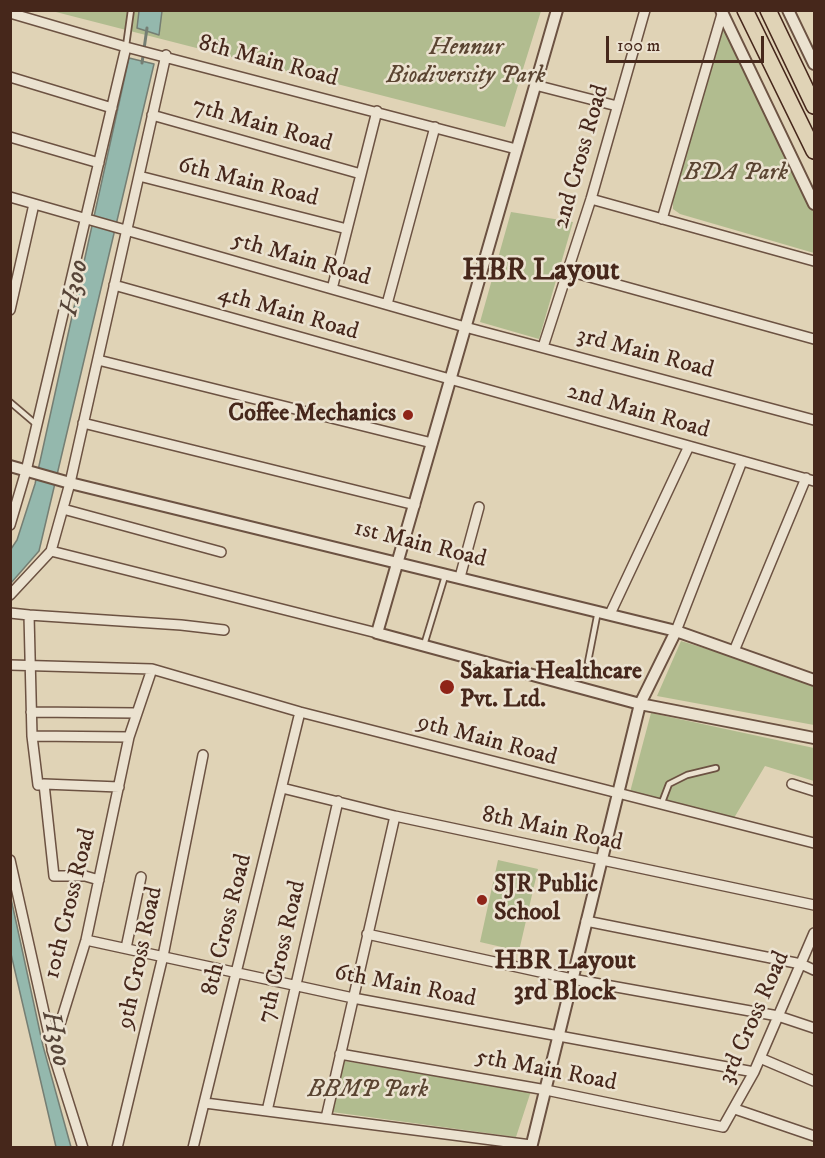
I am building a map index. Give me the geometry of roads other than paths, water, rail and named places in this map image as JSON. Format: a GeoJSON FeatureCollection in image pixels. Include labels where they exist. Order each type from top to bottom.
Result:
{"type":"FeatureCollection","features":[{"type":"Feature","properties":{"kind":"highway"},"geometry":{"type":"LineString","coordinates":[[745,10],[814,151]]}},
{"type":"Feature","properties":{"kind":"highway"},"geometry":{"type":"LineString","coordinates":[[768,10],[814,106]]}},
{"type":"Feature","properties":{"kind":"street"},"geometry":{"type":"LineString","coordinates":[[377,633],[557,10]]}},
{"type":"Feature","properties":{"kind":"street","name":"2nd Cross Road"},"geometry":{"type":"LineString","coordinates":[[543,347],[591,199],[645,10]]}},
{"type":"Feature","properties":{"kind":"street"},"geometry":{"type":"LineString","coordinates":[[788,10],[814,64]]}},
{"type":"Feature","properties":{"kind":"street"},"geometry":{"type":"LineString","coordinates":[[722,12],[814,204]]}},
{"type":"Feature","properties":{"kind":"street"},"geometry":{"type":"LineString","coordinates":[[663,219],[722,12]]}},
{"type":"Feature","properties":{"kind":"street","name":"8th Main Road"},"geometry":{"type":"LineString","coordinates":[[10,13],[126,47],[166,55],[516,148]]}},
{"type":"Feature","properties":{"kind":"street"},"geometry":{"type":"LineString","coordinates":[[10,525],[14,497],[26,471],[126,47]]}},
{"type":"Feature","properties":{"kind":"street"},"geometry":{"type":"LineString","coordinates":[[10,595],[51,551],[70,483],[166,55]]}},
{"type":"Feature","properties":{"kind":"street"},"geometry":{"type":"LineString","coordinates":[[10,77],[112,108]]}},
{"type":"Feature","properties":{"kind":"street"},"geometry":{"type":"LineString","coordinates":[[535,85],[617,106]]}},
{"type":"Feature","properties":{"kind":"street"},"geometry":{"type":"LineString","coordinates":[[332,289],[377,111]]}},
{"type":"Feature","properties":{"kind":"street","name":"7th Main Road"},"geometry":{"type":"LineString","coordinates":[[152,116],[361,174]]}},
{"type":"Feature","properties":{"kind":"street"},"geometry":{"type":"LineString","coordinates":[[387,304],[435,127]]}},
{"type":"Feature","properties":{"kind":"street"},"geometry":{"type":"LineString","coordinates":[[10,137],[99,163]]}},
{"type":"Feature","properties":{"kind":"street","name":"6th Main Road"},"geometry":{"type":"LineString","coordinates":[[139,176],[347,229]]}},
{"type":"Feature","properties":{"kind":"street","name":"5th Main Road"},"geometry":{"type":"LineString","coordinates":[[10,197],[465,327]]}},
{"type":"Feature","properties":{"kind":"street"},"geometry":{"type":"LineString","coordinates":[[591,199],[814,261]]}},
{"type":"Feature","properties":{"kind":"street"},"geometry":{"type":"LineString","coordinates":[[10,310],[34,204]]}},
{"type":"Feature","properties":{"kind":"street"},"geometry":{"type":"LineString","coordinates":[[568,271],[814,339]]}},
{"type":"Feature","properties":{"kind":"street","name":"4th Main Road"},"geometry":{"type":"LineString","coordinates":[[114,285],[450,380]]}},
{"type":"Feature","properties":{"kind":"street","name":"3rd Main Road"},"geometry":{"type":"LineString","coordinates":[[465,327],[814,420]]}},
{"type":"Feature","properties":{"kind":"street"},"geometry":{"type":"LineString","coordinates":[[98,360],[432,443]]}},
{"type":"Feature","properties":{"kind":"street","name":"2nd Main Road"},"geometry":{"type":"LineString","coordinates":[[450,380],[810,480]]}},
{"type":"Feature","properties":{"kind":"street"},"geometry":{"type":"LineString","coordinates":[[83,423],[415,505]]}},
{"type":"Feature","properties":{"kind":"street"},"geometry":{"type":"LineString","coordinates":[[610,614],[689,446]]}},
{"type":"Feature","properties":{"kind":"street"},"geometry":{"type":"LineString","coordinates":[[205,1103],[531,1146],[640,704],[676,631],[742,461]]}},
{"type":"Feature","properties":{"kind":"street","name":"1st Main Road"},"geometry":{"type":"LineString","coordinates":[[10,466],[70,483],[399,561],[676,631],[814,679]]}},
{"type":"Feature","properties":{"kind":"street"},"geometry":{"type":"LineString","coordinates":[[734,651],[810,480]]}},
{"type":"Feature","properties":{"kind":"street"},"geometry":{"type":"LineString","coordinates":[[460,577],[479,507]]}},
{"type":"Feature","properties":{"kind":"street"},"geometry":{"type":"LineString","coordinates":[[63,509],[221,552]]}},
{"type":"Feature","properties":{"kind":"street"},"geometry":{"type":"LineString","coordinates":[[51,551],[377,633],[640,704],[814,738]]}},
{"type":"Feature","properties":{"kind":"street"},"geometry":{"type":"LineString","coordinates":[[10,613],[181,624],[224,630]]}},
{"type":"Feature","properties":{"kind":"street"},"geometry":{"type":"LineString","coordinates":[[29,615],[32,736],[38,785],[119,787]]}},
{"type":"Feature","properties":{"kind":"street","name":"9th Main Road"},"geometry":{"type":"LineString","coordinates":[[10,665],[152,669],[300,712],[618,795],[814,843]]}},
{"type":"Feature","properties":{"kind":"street","name":"10th Cross Road"},"geometry":{"type":"LineString","coordinates":[[52,1050],[86,940],[129,737],[152,669]]}},
{"type":"Feature","properties":{"kind":"street"},"geometry":{"type":"LineString","coordinates":[[31,712],[136,713]]}},
{"type":"Feature","properties":{"kind":"street","name":"8th Cross Road"},"geometry":{"type":"LineString","coordinates":[[194,1148],[300,712]]}},
{"type":"Feature","properties":{"kind":"street"},"geometry":{"type":"LineString","coordinates":[[32,736],[129,737]]}},
{"type":"Feature","properties":{"kind":"street","name":"9th Cross Road"},"geometry":{"type":"LineString","coordinates":[[117,1148],[163,956],[203,755]]}},
{"type":"Feature","properties":{"kind":"street"},"geometry":{"type":"LineString","coordinates":[[44,784],[54,876],[85,876],[99,880]]}},
{"type":"Feature","properties":{"kind":"street"},"geometry":{"type":"LineString","coordinates":[[792,784],[814,791]]}},
{"type":"Feature","properties":{"kind":"street","name":"8th Main Road"},"geometry":{"type":"LineString","coordinates":[[282,788],[395,816],[814,905]]}},
{"type":"Feature","properties":{"kind":"street","name":"7th Cross Road"},"geometry":{"type":"LineString","coordinates":[[267,1111],[338,801]]}},
{"type":"Feature","properties":{"kind":"street"},"geometry":{"type":"LineString","coordinates":[[326,1118],[395,816]]}},
{"type":"Feature","properties":{"kind":"street"},"geometry":{"type":"LineString","coordinates":[[10,860],[52,1050],[83,1148]]}},
{"type":"Feature","properties":{"kind":"street"},"geometry":{"type":"LineString","coordinates":[[126,948],[141,878]]}},
{"type":"Feature","properties":{"kind":"street"},"geometry":{"type":"LineString","coordinates":[[586,921],[801,964],[814,969]]}},
{"type":"Feature","properties":{"kind":"street","name":"3rd Cross Road"},"geometry":{"type":"LineString","coordinates":[[814,933],[754,1072],[735,1109],[814,1136]]}},
{"type":"Feature","properties":{"kind":"street"},"geometry":{"type":"LineString","coordinates":[[367,934],[572,979],[778,1016],[814,1028]]}},
{"type":"Feature","properties":{"kind":"street","name":"6th Main Road"},"geometry":{"type":"LineString","coordinates":[[86,940],[353,998],[754,1072]]}},
{"type":"Feature","properties":{"kind":"street","name":"5th Main Road"},"geometry":{"type":"LineString","coordinates":[[340,1054],[546,1090],[723,1127],[735,1109]]}},
{"type":"Feature","properties":{"kind":"street"},"geometry":{"type":"LineString","coordinates":[[760,1058],[814,1081]]}},
{"type":"Feature","properties":{"kind":"lane"},"geometry":{"type":"LineString","coordinates":[[126,47],[131,10]]}},
{"type":"Feature","properties":{"kind":"lane"},"geometry":{"type":"LineString","coordinates":[[10,402],[37,425]]}},
{"type":"Feature","properties":{"kind":"lane"},"geometry":{"type":"LineString","coordinates":[[424,646],[446,573]]}},
{"type":"Feature","properties":{"kind":"lane"},"geometry":{"type":"LineString","coordinates":[[588,662],[598,611]]}},
{"type":"Feature","properties":{"kind":"lane"},"geometry":{"type":"LineString","coordinates":[[662,806],[669,784],[687,775],[716,768]]}},
{"type":"Feature","properties":{"kind":"water"},"geometry":{"type":"Polygon","coordinates":[[[139,11],[162,11],[159,35],[137,28],[139,11]]]}},
{"type":"Feature","properties":{"kind":"water"},"geometry":{"type":"Polygon","coordinates":[[[129,58],[154,64],[39,551],[11,583],[11,549],[17,540],[35,484],[129,58]]]}},
{"type":"Feature","properties":{"kind":"water"},"geometry":{"type":"Polygon","coordinates":[[[10,894],[43,1046],[71,1147],[56,1147],[11,954],[10,894]]]}},
{"type":"Feature","properties":{"kind":"waterway","name":"H300"},"geometry":{"type":"LineString","coordinates":[[142,63],[147,28]]}},
{"type":"Feature","properties":{"kind":"place","name":"Coffee Mechanics"},"geometry":{"type":"Point","coordinates":[408,415]}},
{"type":"Feature","properties":{"kind":"place","name":"Sakaria Healthcare Pvt. Ltd."},"geometry":{"type":"Point","coordinates":[447,687]}},
{"type":"Feature","properties":{"kind":"place","name":"SJR Public School"},"geometry":{"type":"Point","coordinates":[482,900]}},
{"type":"Feature","properties":{"kind":"district","name":"HBR Layout"},"geometry":{"type":"Point","coordinates":[541,273]}},
{"type":"Feature","properties":{"kind":"district","name":"HBR Layout 3rd Block"},"geometry":{"type":"Point","coordinates":[565,978]}},
{"type":"Feature","properties":{"kind":"park label","name":"Hennur Biodiversity Park"},"geometry":{"type":"Point","coordinates":[466,63]}},
{"type":"Feature","properties":{"kind":"park label","name":"BDA Park"},"geometry":{"type":"Point","coordinates":[736,174]}},
{"type":"Feature","properties":{"kind":"park label","name":"BBMP Park"},"geometry":{"type":"Point","coordinates":[368,1091]}}]}
